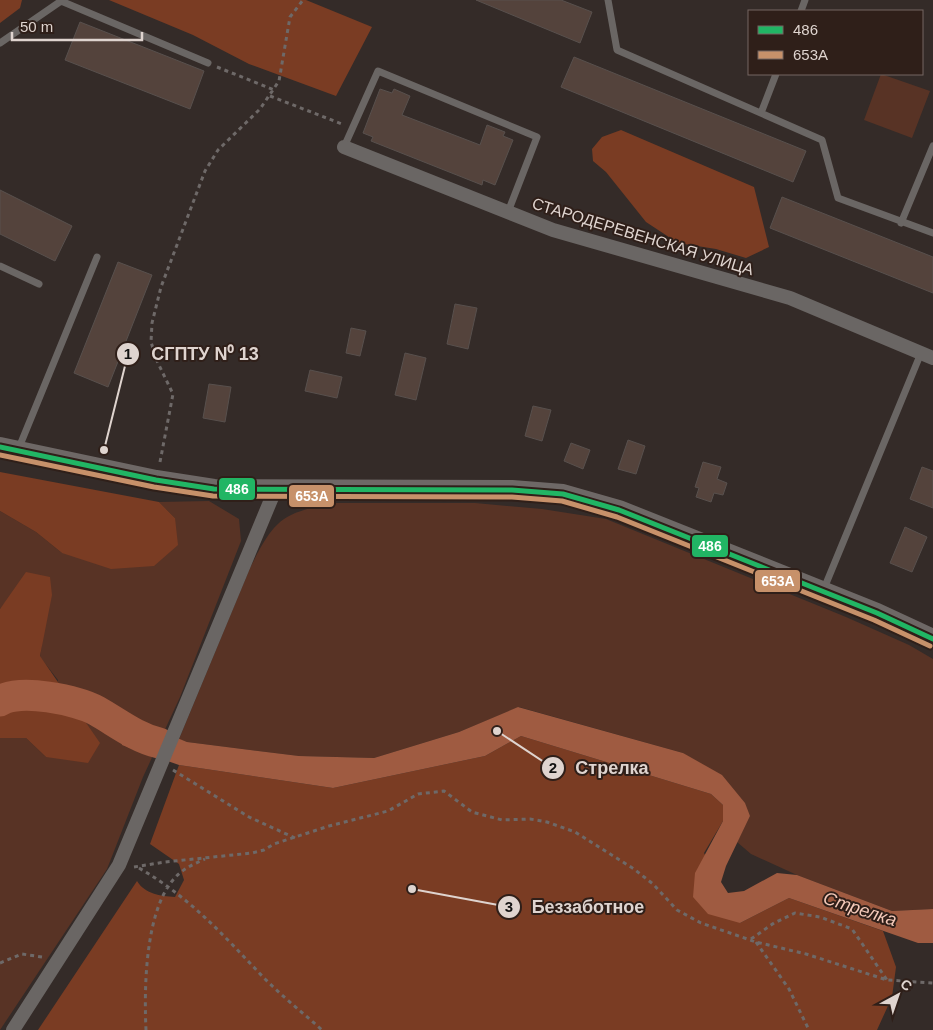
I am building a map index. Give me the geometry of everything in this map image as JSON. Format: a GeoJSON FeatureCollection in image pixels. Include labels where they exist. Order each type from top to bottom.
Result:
{"type":"FeatureCollection","features":[{"type":"Feature","properties":{"kind":"main road"},"geometry":{"type":"LineString","coordinates":[[9,449],[156,480],[214,489],[512,490],[562,494],[620,510],[877,613],[933,639]]}},
{"type":"Feature","properties":{"kind":"street","name":"СТАРОДЕРЕВЕНСКАЯ УЛИЦА"},"geometry":{"type":"LineString","coordinates":[[344,147],[554,230],[790,298],[927,356]]}},
{"type":"Feature","properties":{"kind":"street"},"geometry":{"type":"LineString","coordinates":[[13,1030],[118,865],[274,490]]}},
{"type":"Feature","properties":{"kind":"lane"},"geometry":{"type":"LineString","coordinates":[[608,0],[617,50],[822,140],[838,198],[901,223],[933,233]]}},
{"type":"Feature","properties":{"kind":"lane"},"geometry":{"type":"LineString","coordinates":[[0,43],[61,1],[208,63]]}},
{"type":"Feature","properties":{"kind":"lane"},"geometry":{"type":"LineString","coordinates":[[344,147],[378,71],[537,137],[508,212]]}},
{"type":"Feature","properties":{"kind":"lane"},"geometry":{"type":"LineString","coordinates":[[761,113],[776,75]]}},
{"type":"Feature","properties":{"kind":"lane"},"geometry":{"type":"LineString","coordinates":[[901,223],[933,146]]}},
{"type":"Feature","properties":{"kind":"lane"},"geometry":{"type":"LineString","coordinates":[[9,449],[97,257]]}},
{"type":"Feature","properties":{"kind":"lane"},"geometry":{"type":"LineString","coordinates":[[0,266],[39,284]]}},
{"type":"Feature","properties":{"kind":"lane"},"geometry":{"type":"LineString","coordinates":[[823,592],[927,356]]}},
{"type":"Feature","properties":{"kind":"path"},"geometry":{"type":"LineString","coordinates":[[156,480],[174,394],[157,361],[151,342],[152,323],[161,287],[205,171],[218,150],[260,109],[279,81],[285,57],[290,18],[303,0]]}},
{"type":"Feature","properties":{"kind":"path"},"geometry":{"type":"LineString","coordinates":[[208,63],[274,90]]}},
{"type":"Feature","properties":{"kind":"path"},"geometry":{"type":"LineString","coordinates":[[270,96],[352,128]]}},
{"type":"Feature","properties":{"kind":"path"},"geometry":{"type":"LineString","coordinates":[[160,762],[249,817],[295,838]]}},
{"type":"Feature","properties":{"kind":"path"},"geometry":{"type":"LineString","coordinates":[[118,865],[138,868],[165,862],[252,853],[329,826],[388,811],[418,794],[444,791],[472,812],[502,820],[547,822],[575,832],[634,869],[653,884],[677,910],[701,923],[756,942],[806,954],[887,980],[933,983]]}},
{"type":"Feature","properties":{"kind":"path"},"geometry":{"type":"LineString","coordinates":[[146,1030],[144,983],[154,920],[169,886],[187,867],[210,857]]}},
{"type":"Feature","properties":{"kind":"path"},"geometry":{"type":"LineString","coordinates":[[138,868],[169,886],[211,922],[267,980],[322,1030]]}},
{"type":"Feature","properties":{"kind":"path"},"geometry":{"type":"LineString","coordinates":[[750,940],[774,923],[795,913],[820,917],[852,929],[887,980]]}},
{"type":"Feature","properties":{"kind":"path"},"geometry":{"type":"LineString","coordinates":[[756,942],[789,989],[809,1030]]}},
{"type":"Feature","properties":{"kind":"path"},"geometry":{"type":"LineString","coordinates":[[0,963],[22,954],[59,960]]}},
{"type":"Feature","properties":{"kind":"shaded area"},"geometry":{"type":"Polygon","coordinates":[[[0,0],[22,0],[20,8],[0,23],[0,0]]]}},
{"type":"Feature","properties":{"kind":"shaded area"},"geometry":{"type":"Polygon","coordinates":[[[109,0],[306,0],[372,27],[336,96],[249,64],[193,35],[109,0]]]}},
{"type":"Feature","properties":{"kind":"shaded area"},"geometry":{"type":"Polygon","coordinates":[[[881,75],[930,91],[912,138],[864,120],[881,75]]]}},
{"type":"Feature","properties":{"kind":"shaded area"},"geometry":{"type":"Polygon","coordinates":[[[621,130],[754,187],[769,247],[746,258],[716,249],[678,243],[646,222],[606,172],[593,161],[592,149],[602,137],[621,130]]]}},
{"type":"Feature","properties":{"kind":"shaded area"},"geometry":{"type":"Polygon","coordinates":[[[0,472],[159,502],[175,518],[178,545],[154,566],[111,569],[62,553],[36,532],[0,511],[0,472]]]}},
{"type":"Feature","properties":{"kind":"shaded area"},"geometry":{"type":"Polygon","coordinates":[[[209,501],[239,519],[241,541],[180,697],[143,777],[107,869],[0,1030],[0,738],[26,738],[46,757],[58,680],[40,657],[42,644],[5,603],[0,609],[0,511],[36,532],[62,553],[175,518],[159,502],[209,501]]]}},
{"type":"Feature","properties":{"kind":"shaded area"},"geometry":{"type":"Polygon","coordinates":[[[334,503],[475,503],[542,509],[606,519],[846,617],[909,645],[933,659],[933,909],[892,911],[797,875],[751,854],[737,842],[750,816],[683,753],[519,707],[459,732],[374,758],[299,756],[187,742],[179,739],[250,568],[266,539],[281,521],[290,515],[334,503]]]}},
{"type":"Feature","properties":{"kind":"shaded area"},"geometry":{"type":"Polygon","coordinates":[[[26,572],[50,577],[52,595],[40,656],[100,743],[88,763],[46,757],[26,738],[0,738],[0,609],[26,572]]]}},
{"type":"Feature","properties":{"kind":"shaded area"},"geometry":{"type":"Polygon","coordinates":[[[521,736],[711,794],[723,805],[723,821],[704,853],[740,923],[789,898],[883,931],[896,967],[892,997],[877,1030],[38,1030],[137,881],[149,892],[175,897],[184,880],[179,864],[150,844],[179,765],[333,788],[485,756],[521,736]]]}},
{"type":"Feature","properties":{"kind":"water"},"geometry":{"type":"Polygon","coordinates":[[[518,707],[683,753],[722,775],[745,803],[750,816],[726,866],[721,882],[728,893],[744,891],[777,873],[797,875],[892,911],[933,909],[933,943],[918,943],[789,898],[740,923],[708,914],[693,897],[695,873],[723,821],[723,805],[711,794],[521,736],[485,756],[333,788],[179,765],[122,745],[119,727],[153,728],[187,742],[299,756],[374,758],[459,732],[518,707]]]}},
{"type":"Feature","properties":{"kind":"building"},"geometry":{"type":"Polygon","coordinates":[[[476,0],[561,0],[592,12],[580,43],[476,0]]]}},
{"type":"Feature","properties":{"kind":"building"},"geometry":{"type":"Polygon","coordinates":[[[80,22],[204,71],[190,109],[65,60],[80,22]]]}},
{"type":"Feature","properties":{"kind":"building"},"geometry":{"type":"Polygon","coordinates":[[[574,57],[806,151],[793,182],[561,87],[574,57]]]}},
{"type":"Feature","properties":{"kind":"building"},"geometry":{"type":"Polygon","coordinates":[[[380,89],[392,93],[394,89],[410,96],[402,115],[480,145],[487,125],[505,132],[503,136],[513,140],[495,185],[483,180],[482,185],[371,141],[373,137],[363,133],[380,89]]]}},
{"type":"Feature","properties":{"kind":"building"},"geometry":{"type":"Polygon","coordinates":[[[0,190],[72,226],[55,261],[0,234],[0,190]]]}},
{"type":"Feature","properties":{"kind":"building"},"geometry":{"type":"Polygon","coordinates":[[[782,197],[933,257],[933,293],[770,228],[782,197]]]}},
{"type":"Feature","properties":{"kind":"building"},"geometry":{"type":"Polygon","coordinates":[[[118,262],[152,275],[108,387],[74,373],[118,262]]]}},
{"type":"Feature","properties":{"kind":"building"},"geometry":{"type":"Polygon","coordinates":[[[455,304],[477,308],[468,349],[447,344],[455,304]]]}},
{"type":"Feature","properties":{"kind":"building"},"geometry":{"type":"Polygon","coordinates":[[[351,328],[366,331],[360,356],[346,353],[351,328]]]}},
{"type":"Feature","properties":{"kind":"building"},"geometry":{"type":"Polygon","coordinates":[[[405,353],[426,358],[416,400],[395,395],[405,353]]]}},
{"type":"Feature","properties":{"kind":"building"},"geometry":{"type":"Polygon","coordinates":[[[310,370],[342,377],[337,398],[305,391],[310,370]]]}},
{"type":"Feature","properties":{"kind":"building"},"geometry":{"type":"Polygon","coordinates":[[[209,384],[231,387],[225,422],[203,418],[209,384]]]}},
{"type":"Feature","properties":{"kind":"building"},"geometry":{"type":"Polygon","coordinates":[[[533,406],[551,410],[542,441],[525,436],[533,406]]]}},
{"type":"Feature","properties":{"kind":"building"},"geometry":{"type":"Polygon","coordinates":[[[628,440],[645,446],[636,474],[618,469],[628,440]]]}},
{"type":"Feature","properties":{"kind":"building"},"geometry":{"type":"Polygon","coordinates":[[[571,443],[590,450],[583,469],[564,461],[571,443]]]}},
{"type":"Feature","properties":{"kind":"building"},"geometry":{"type":"Polygon","coordinates":[[[703,462],[721,467],[717,479],[727,483],[723,495],[714,493],[711,502],[696,497],[699,488],[695,487],[703,462]]]}},
{"type":"Feature","properties":{"kind":"building"},"geometry":{"type":"Polygon","coordinates":[[[922,467],[933,471],[933,508],[910,499],[922,467]]]}},
{"type":"Feature","properties":{"kind":"building"},"geometry":{"type":"Polygon","coordinates":[[[905,527],[927,537],[912,572],[890,563],[905,527]]]}},
{"type":"Feature","properties":{"kind":"waterway","name":"Стрелка"},"geometry":{"type":"LineString","coordinates":[[0,701],[9,697],[34,696],[76,703],[97,711],[142,737],[159,743]]}},
{"type":"Feature","properties":{"kind":"transit line","name":"486"},"geometry":{"type":"LineString","coordinates":[[0,447],[156,480],[214,489],[512,490],[563,494],[619,510],[877,613],[933,639]]}},
{"type":"Feature","properties":{"kind":"transit line","name":"653А"},"geometry":{"type":"LineString","coordinates":[[0,455],[154,487],[213,496],[512,497],[562,501],[617,517],[874,620],[930,646]]}},
{"type":"Feature","properties":{"kind":"place","name":"СГПТУ N⁰ 13"},"geometry":{"type":"Point","coordinates":[104,450]}},
{"type":"Feature","properties":{"kind":"place","name":"Стрелка"},"geometry":{"type":"Point","coordinates":[497,731]}},
{"type":"Feature","properties":{"kind":"place","name":"Беззаботное"},"geometry":{"type":"Point","coordinates":[412,889]}}]}
